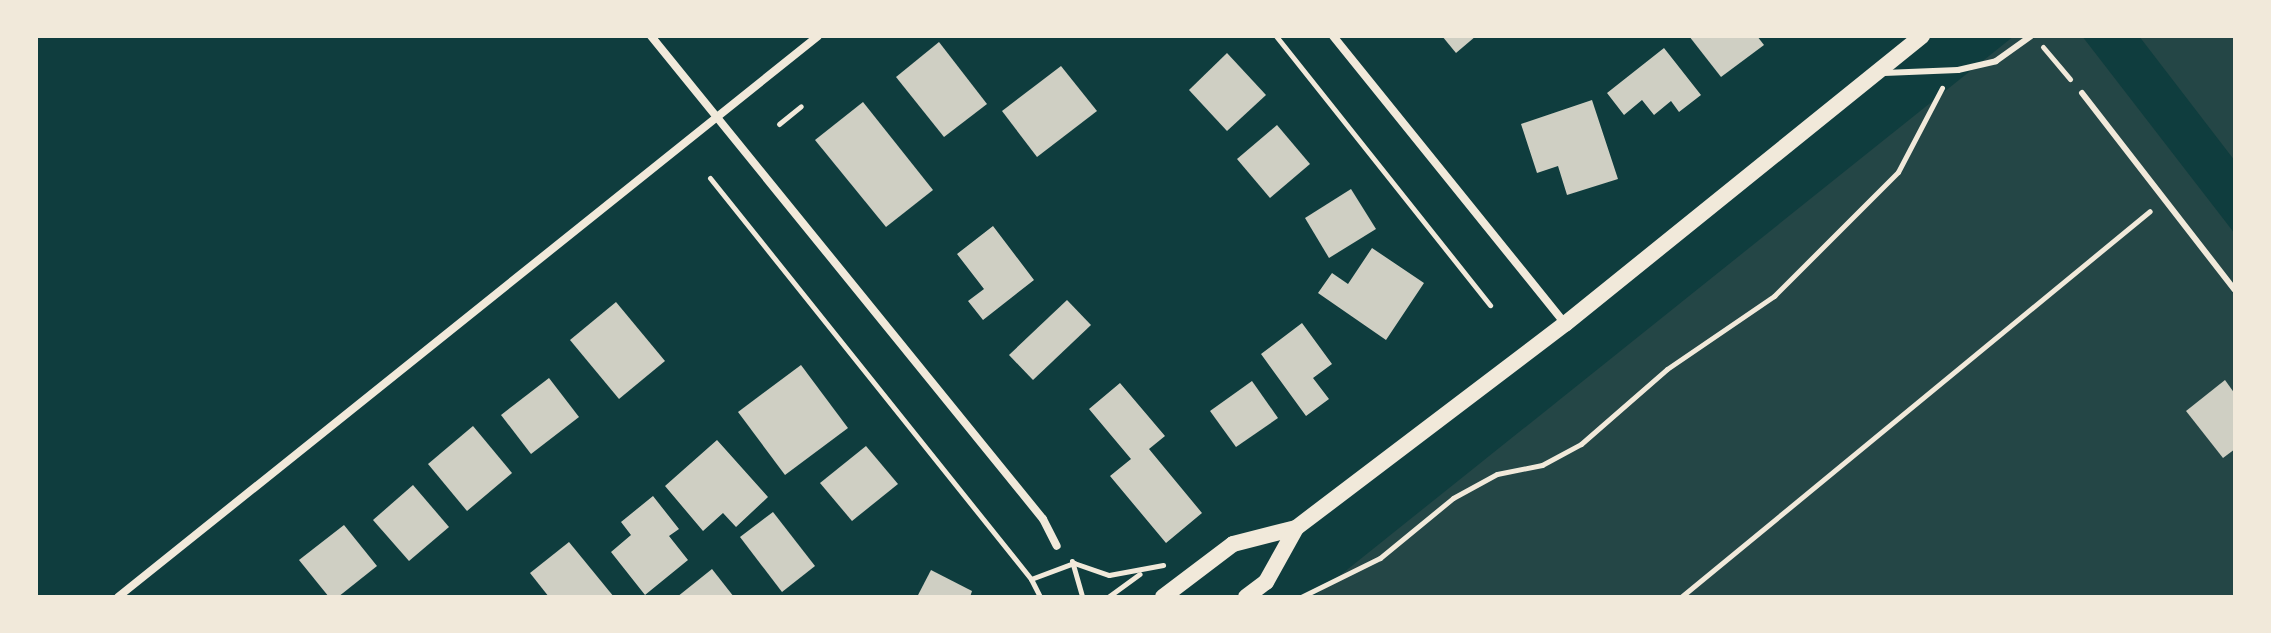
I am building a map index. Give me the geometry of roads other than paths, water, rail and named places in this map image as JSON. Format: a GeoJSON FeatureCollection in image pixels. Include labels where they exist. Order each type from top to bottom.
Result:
{"type":"FeatureCollection","features":[{"type":"Feature","properties":{"kind":"main road"},"geometry":{"type":"LineString","coordinates":[[1163,597],[1233,544],[1296,528],[1565,324],[1922,36]]}},
{"type":"Feature","properties":{"kind":"main road"},"geometry":{"type":"LineString","coordinates":[[1246,597],[1266,582],[1296,528]]}},
{"type":"Feature","properties":{"kind":"street"},"geometry":{"type":"LineString","coordinates":[[651,36],[1043,519],[1057,546]]}},
{"type":"Feature","properties":{"kind":"street"},"geometry":{"type":"LineString","coordinates":[[118,597],[818,36]]}},
{"type":"Feature","properties":{"kind":"street"},"geometry":{"type":"LineString","coordinates":[[1333,36],[1565,324]]}},
{"type":"Feature","properties":{"kind":"lane"},"geometry":{"type":"LineString","coordinates":[[1875,74],[1958,70],[1996,61],[2031,36]]}},
{"type":"Feature","properties":{"kind":"lane"},"geometry":{"type":"LineString","coordinates":[[2082,93],[2235,290]]}}]}
